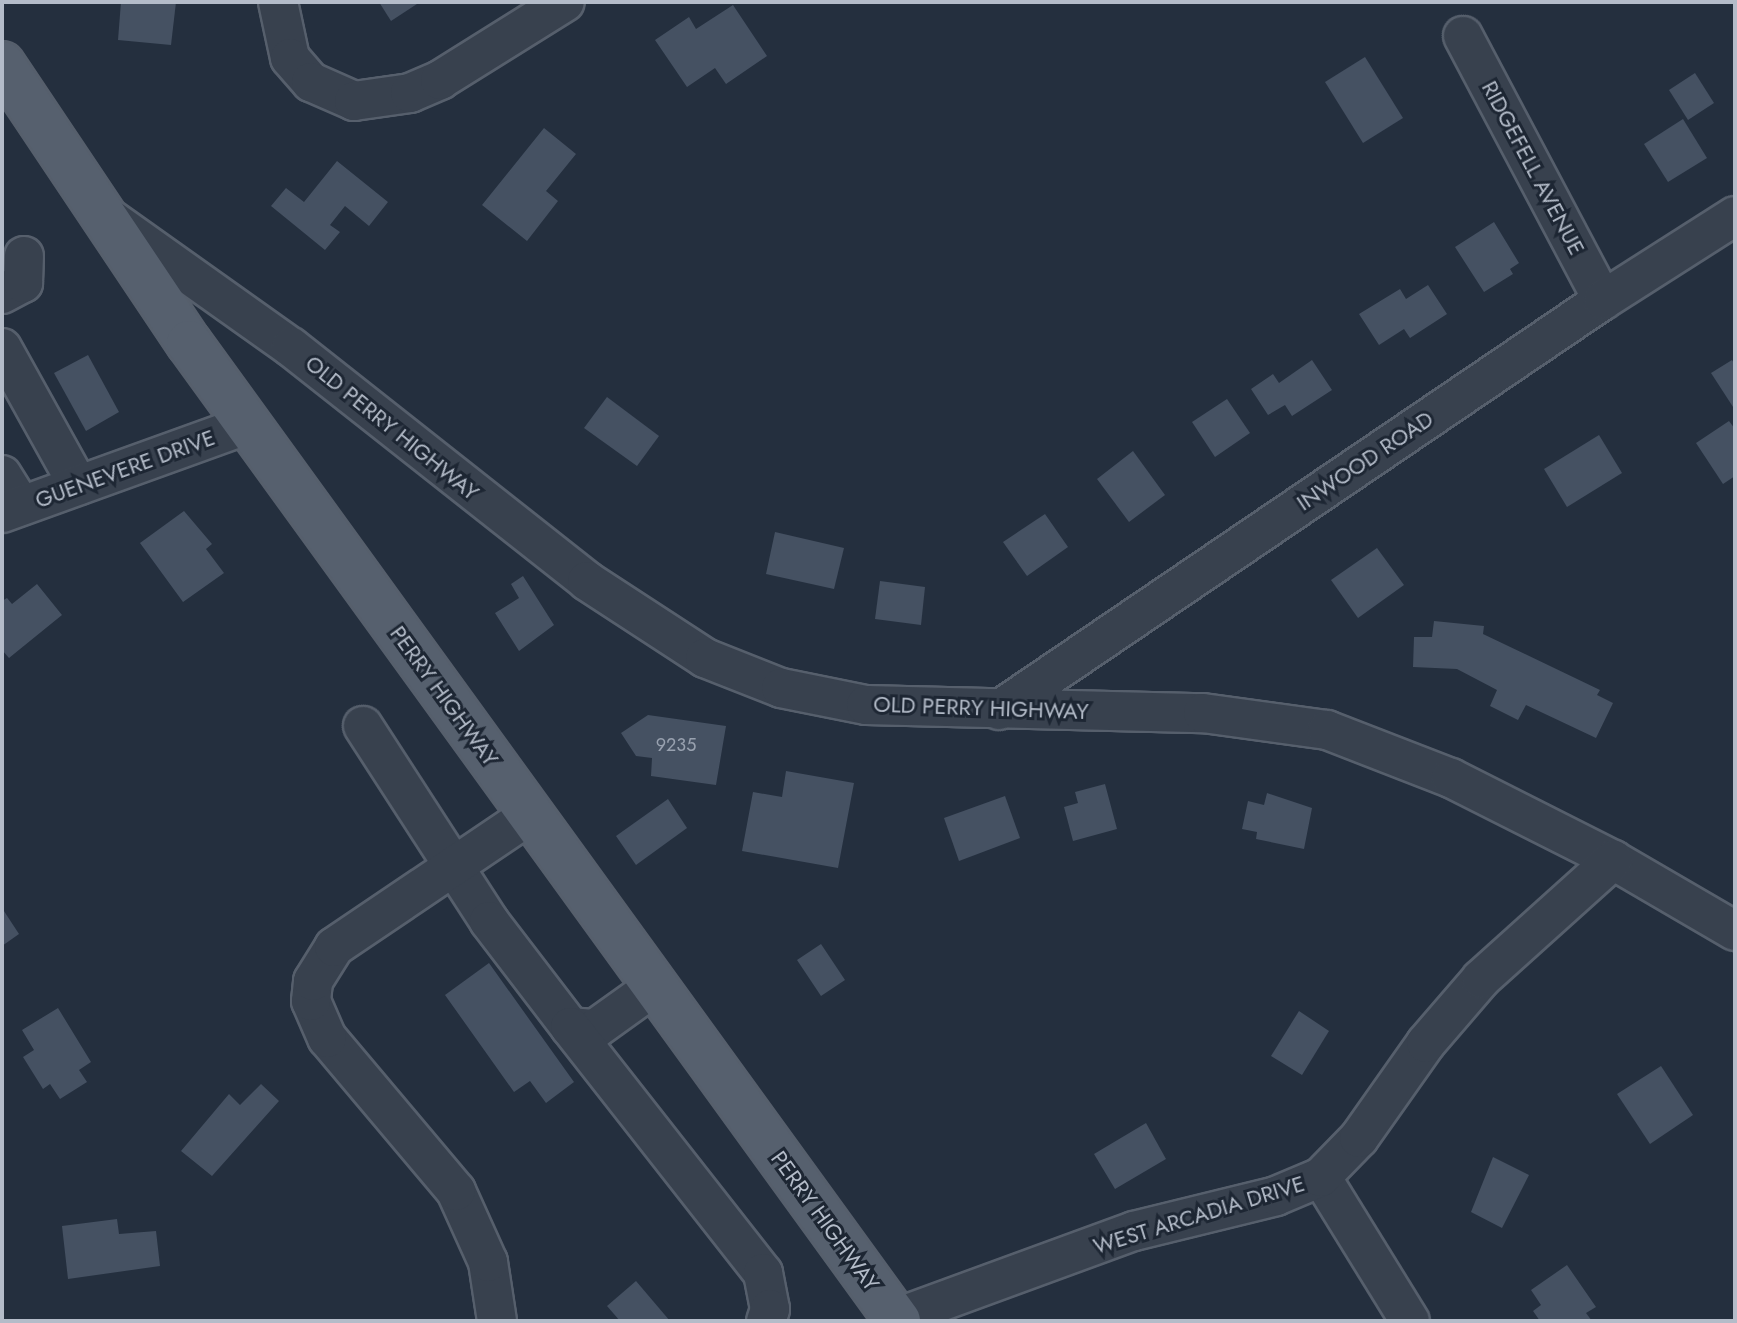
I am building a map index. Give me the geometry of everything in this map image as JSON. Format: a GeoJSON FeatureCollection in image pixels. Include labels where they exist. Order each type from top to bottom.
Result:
{"type":"FeatureCollection","features":[{"type":"Feature","properties":{"kind":"main road","name":"PERRY HIGHWAY"},"geometry":{"type":"LineString","coordinates":[[2,64],[93,207],[247,425],[897,1319]]}},
{"type":"Feature","properties":{"kind":"street"},"geometry":{"type":"LineString","coordinates":[[278,2],[290,58],[311,82],[354,101],[410,93],[440,80],[565,2]]}},
{"type":"Feature","properties":{"kind":"street","name":"RIDGEFELL AVENUE"},"geometry":{"type":"LineString","coordinates":[[1463,36],[1603,300]]}},
{"type":"Feature","properties":{"kind":"street","name":"OLD PERRY HIGHWAY"},"geometry":{"type":"LineString","coordinates":[[93,207],[258,322],[529,538],[671,639],[745,675],[821,697],[907,709],[1203,713],[1327,730],[1437,771],[1613,860],[1735,931]]}},
{"type":"Feature","properties":{"kind":"street","name":"INWOOD ROAD"},"geometry":{"type":"LineString","coordinates":[[999,710],[1603,300],[1735,216]]}},
{"type":"Feature","properties":{"kind":"street"},"geometry":{"type":"LineString","coordinates":[[2,294],[23,283],[24,256]]}},
{"type":"Feature","properties":{"kind":"street"},"geometry":{"type":"LineString","coordinates":[[2,348],[78,485]]}},
{"type":"Feature","properties":{"kind":"street","name":"GUENEVERE DRIVE"},"geometry":{"type":"LineString","coordinates":[[8,498],[78,485],[247,425]]}},
{"type":"Feature","properties":{"kind":"street"},"geometry":{"type":"LineString","coordinates":[[363,726],[456,865],[489,921],[763,1273],[770,1309],[766,1321]]}},
{"type":"Feature","properties":{"kind":"street"},"geometry":{"type":"LineString","coordinates":[[497,1321],[488,1262],[456,1191],[327,1038],[311,1001],[313,981],[334,947],[530,815]]}},
{"type":"Feature","properties":{"kind":"street","name":"WEST ARCADIA DRIVE"},"geometry":{"type":"LineString","coordinates":[[897,1319],[1134,1231],[1276,1196],[1321,1177],[1359,1138],[1426,1043],[1471,990],[1613,860]]}},
{"type":"Feature","properties":{"kind":"street"},"geometry":{"type":"LineString","coordinates":[[570,1027],[595,1029],[655,986]]}},
{"type":"Feature","properties":{"kind":"street"},"geometry":{"type":"LineString","coordinates":[[1321,1177],[1410,1321]]}},
{"type":"Feature","properties":{"kind":"building"},"geometry":{"type":"Polygon","coordinates":[[[121,2],[176,2],[171,45],[118,40],[121,2]]]}},
{"type":"Feature","properties":{"kind":"building"},"geometry":{"type":"Polygon","coordinates":[[[379,2],[420,2],[391,21],[379,2]]]}},
{"type":"Feature","properties":{"kind":"building"},"geometry":{"type":"Polygon","coordinates":[[[733,5],[767,56],[726,84],[715,68],[687,87],[655,40],[689,17],[696,29],[733,5]]]}},
{"type":"Feature","properties":{"kind":"building"},"geometry":{"type":"Polygon","coordinates":[[[1365,57],[1403,118],[1363,143],[1325,82],[1365,57]]]}},
{"type":"Feature","properties":{"kind":"building"},"geometry":{"type":"Polygon","coordinates":[[[1695,73],[1714,103],[1688,120],[1669,90],[1695,73]]]}},
{"type":"Feature","properties":{"kind":"building"},"geometry":{"type":"Polygon","coordinates":[[[1683,119],[1707,158],[1668,182],[1644,144],[1683,119]]]}},
{"type":"Feature","properties":{"kind":"building"},"geometry":{"type":"Polygon","coordinates":[[[544,128],[576,154],[546,191],[558,201],[527,241],[482,205],[544,128]]]}},
{"type":"Feature","properties":{"kind":"building"},"geometry":{"type":"Polygon","coordinates":[[[337,161],[388,202],[369,226],[345,206],[330,225],[340,232],[325,250],[271,206],[286,188],[304,202],[337,161]]]}},
{"type":"Feature","properties":{"kind":"building"},"geometry":{"type":"Polygon","coordinates":[[[1494,222],[1519,263],[1510,269],[1513,274],[1484,292],[1455,247],[1494,222]]]}},
{"type":"Feature","properties":{"kind":"building"},"geometry":{"type":"Polygon","coordinates":[[[1428,285],[1447,314],[1410,338],[1404,329],[1379,345],[1359,314],[1400,289],[1406,299],[1428,285]]]}},
{"type":"Feature","properties":{"kind":"building"},"geometry":{"type":"Polygon","coordinates":[[[88,355],[119,412],[86,431],[54,373],[88,355]]]}},
{"type":"Feature","properties":{"kind":"building"},"geometry":{"type":"Polygon","coordinates":[[[1312,360],[1332,390],[1292,416],[1285,405],[1268,415],[1251,389],[1273,374],[1279,383],[1312,360]]]}},
{"type":"Feature","properties":{"kind":"building"},"geometry":{"type":"Polygon","coordinates":[[[1732,360],[1735,365],[1735,410],[1711,373],[1732,360]]]}},
{"type":"Feature","properties":{"kind":"building"},"geometry":{"type":"Polygon","coordinates":[[[607,397],[659,436],[637,466],[584,428],[607,397]]]}},
{"type":"Feature","properties":{"kind":"building"},"geometry":{"type":"Polygon","coordinates":[[[1227,399],[1250,433],[1215,457],[1192,422],[1227,399]]]}},
{"type":"Feature","properties":{"kind":"building"},"geometry":{"type":"Polygon","coordinates":[[[1729,421],[1735,429],[1735,476],[1723,484],[1696,443],[1729,421]]]}},
{"type":"Feature","properties":{"kind":"building"},"geometry":{"type":"Polygon","coordinates":[[[1599,435],[1622,473],[1567,507],[1544,469],[1599,435]]]}},
{"type":"Feature","properties":{"kind":"building"},"geometry":{"type":"Polygon","coordinates":[[[1133,451],[1165,495],[1129,522],[1097,479],[1133,451]]]}},
{"type":"Feature","properties":{"kind":"building"},"geometry":{"type":"Polygon","coordinates":[[[184,511],[212,544],[206,549],[224,573],[183,602],[140,543],[184,511]]]}},
{"type":"Feature","properties":{"kind":"building"},"geometry":{"type":"Polygon","coordinates":[[[1045,514],[1068,547],[1027,576],[1003,542],[1045,514]]]}},
{"type":"Feature","properties":{"kind":"building"},"geometry":{"type":"Polygon","coordinates":[[[775,532],[844,548],[834,589],[766,574],[775,532]]]}},
{"type":"Feature","properties":{"kind":"building"},"geometry":{"type":"Polygon","coordinates":[[[1377,548],[1404,585],[1358,618],[1331,580],[1377,548]]]}},
{"type":"Feature","properties":{"kind":"building"},"geometry":{"type":"Polygon","coordinates":[[[523,576],[554,625],[519,651],[495,613],[519,598],[511,584],[523,576]]]}},
{"type":"Feature","properties":{"kind":"building"},"geometry":{"type":"Polygon","coordinates":[[[880,581],[925,587],[921,625],[875,619],[880,581]]]}},
{"type":"Feature","properties":{"kind":"building"},"geometry":{"type":"Polygon","coordinates":[[[37,584],[62,615],[9,658],[2,650],[2,601],[7,598],[12,604],[37,584]]]}},
{"type":"Feature","properties":{"kind":"building"},"geometry":{"type":"Polygon","coordinates":[[[1434,621],[1484,626],[1483,634],[1600,690],[1597,695],[1613,703],[1596,738],[1526,705],[1518,720],[1490,706],[1497,690],[1457,669],[1413,667],[1414,637],[1432,637],[1434,621]]]}},
{"type":"Feature","properties":{"kind":"building"},"geometry":{"type":"Polygon","coordinates":[[[648,715],[726,726],[716,785],[651,776],[652,758],[636,756],[621,733],[648,715]]]}},
{"type":"Feature","properties":{"kind":"building"},"geometry":{"type":"Polygon","coordinates":[[[786,771],[854,783],[838,868],[742,851],[753,792],[782,797],[786,771]]]}},
{"type":"Feature","properties":{"kind":"building"},"geometry":{"type":"Polygon","coordinates":[[[1105,784],[1117,829],[1073,841],[1064,807],[1078,803],[1075,792],[1105,784]]]}},
{"type":"Feature","properties":{"kind":"building"},"geometry":{"type":"Polygon","coordinates":[[[1267,793],[1312,808],[1304,849],[1256,839],[1257,832],[1242,829],[1248,801],[1264,805],[1267,793]]]}},
{"type":"Feature","properties":{"kind":"building"},"geometry":{"type":"Polygon","coordinates":[[[1005,796],[1020,838],[959,861],[944,818],[1005,796]]]}},
{"type":"Feature","properties":{"kind":"building"},"geometry":{"type":"Polygon","coordinates":[[[668,799],[687,828],[636,865],[616,836],[668,799]]]}},
{"type":"Feature","properties":{"kind":"building"},"geometry":{"type":"Polygon","coordinates":[[[2,908],[19,934],[2,946],[2,908]]]}},
{"type":"Feature","properties":{"kind":"building"},"geometry":{"type":"Polygon","coordinates":[[[821,944],[845,980],[821,996],[797,960],[821,944]]]}},
{"type":"Feature","properties":{"kind":"building"},"geometry":{"type":"Polygon","coordinates":[[[489,963],[574,1082],[546,1103],[530,1081],[514,1092],[445,995],[489,963]]]}},
{"type":"Feature","properties":{"kind":"building"},"geometry":{"type":"Polygon","coordinates":[[[58,1008],[91,1062],[79,1070],[87,1082],[60,1099],[50,1084],[43,1089],[23,1057],[34,1050],[22,1030],[58,1008]]]}},
{"type":"Feature","properties":{"kind":"building"},"geometry":{"type":"Polygon","coordinates":[[[1299,1011],[1329,1031],[1302,1075],[1271,1056],[1299,1011]]]}},
{"type":"Feature","properties":{"kind":"building"},"geometry":{"type":"Polygon","coordinates":[[[1661,1066],[1693,1115],[1650,1144],[1617,1094],[1661,1066]]]}},
{"type":"Feature","properties":{"kind":"building"},"geometry":{"type":"Polygon","coordinates":[[[261,1084],[279,1101],[212,1176],[181,1151],[229,1094],[240,1105],[261,1084]]]}},
{"type":"Feature","properties":{"kind":"building"},"geometry":{"type":"Polygon","coordinates":[[[1146,1123],[1166,1159],[1115,1189],[1094,1154],[1146,1123]]]}},
{"type":"Feature","properties":{"kind":"building"},"geometry":{"type":"Polygon","coordinates":[[[1493,1157],[1529,1175],[1502,1228],[1471,1212],[1493,1157]]]}},
{"type":"Feature","properties":{"kind":"building"},"geometry":{"type":"Polygon","coordinates":[[[117,1219],[119,1234],[156,1231],[160,1266],[68,1279],[62,1226],[117,1219]]]}},
{"type":"Feature","properties":{"kind":"building"},"geometry":{"type":"Polygon","coordinates":[[[1567,1265],[1596,1307],[1586,1313],[1592,1321],[1540,1321],[1533,1311],[1541,1305],[1531,1290],[1567,1265]]]}},
{"type":"Feature","properties":{"kind":"building"},"geometry":{"type":"Polygon","coordinates":[[[636,1281],[670,1321],[620,1321],[607,1306],[636,1281]]]}}]}
